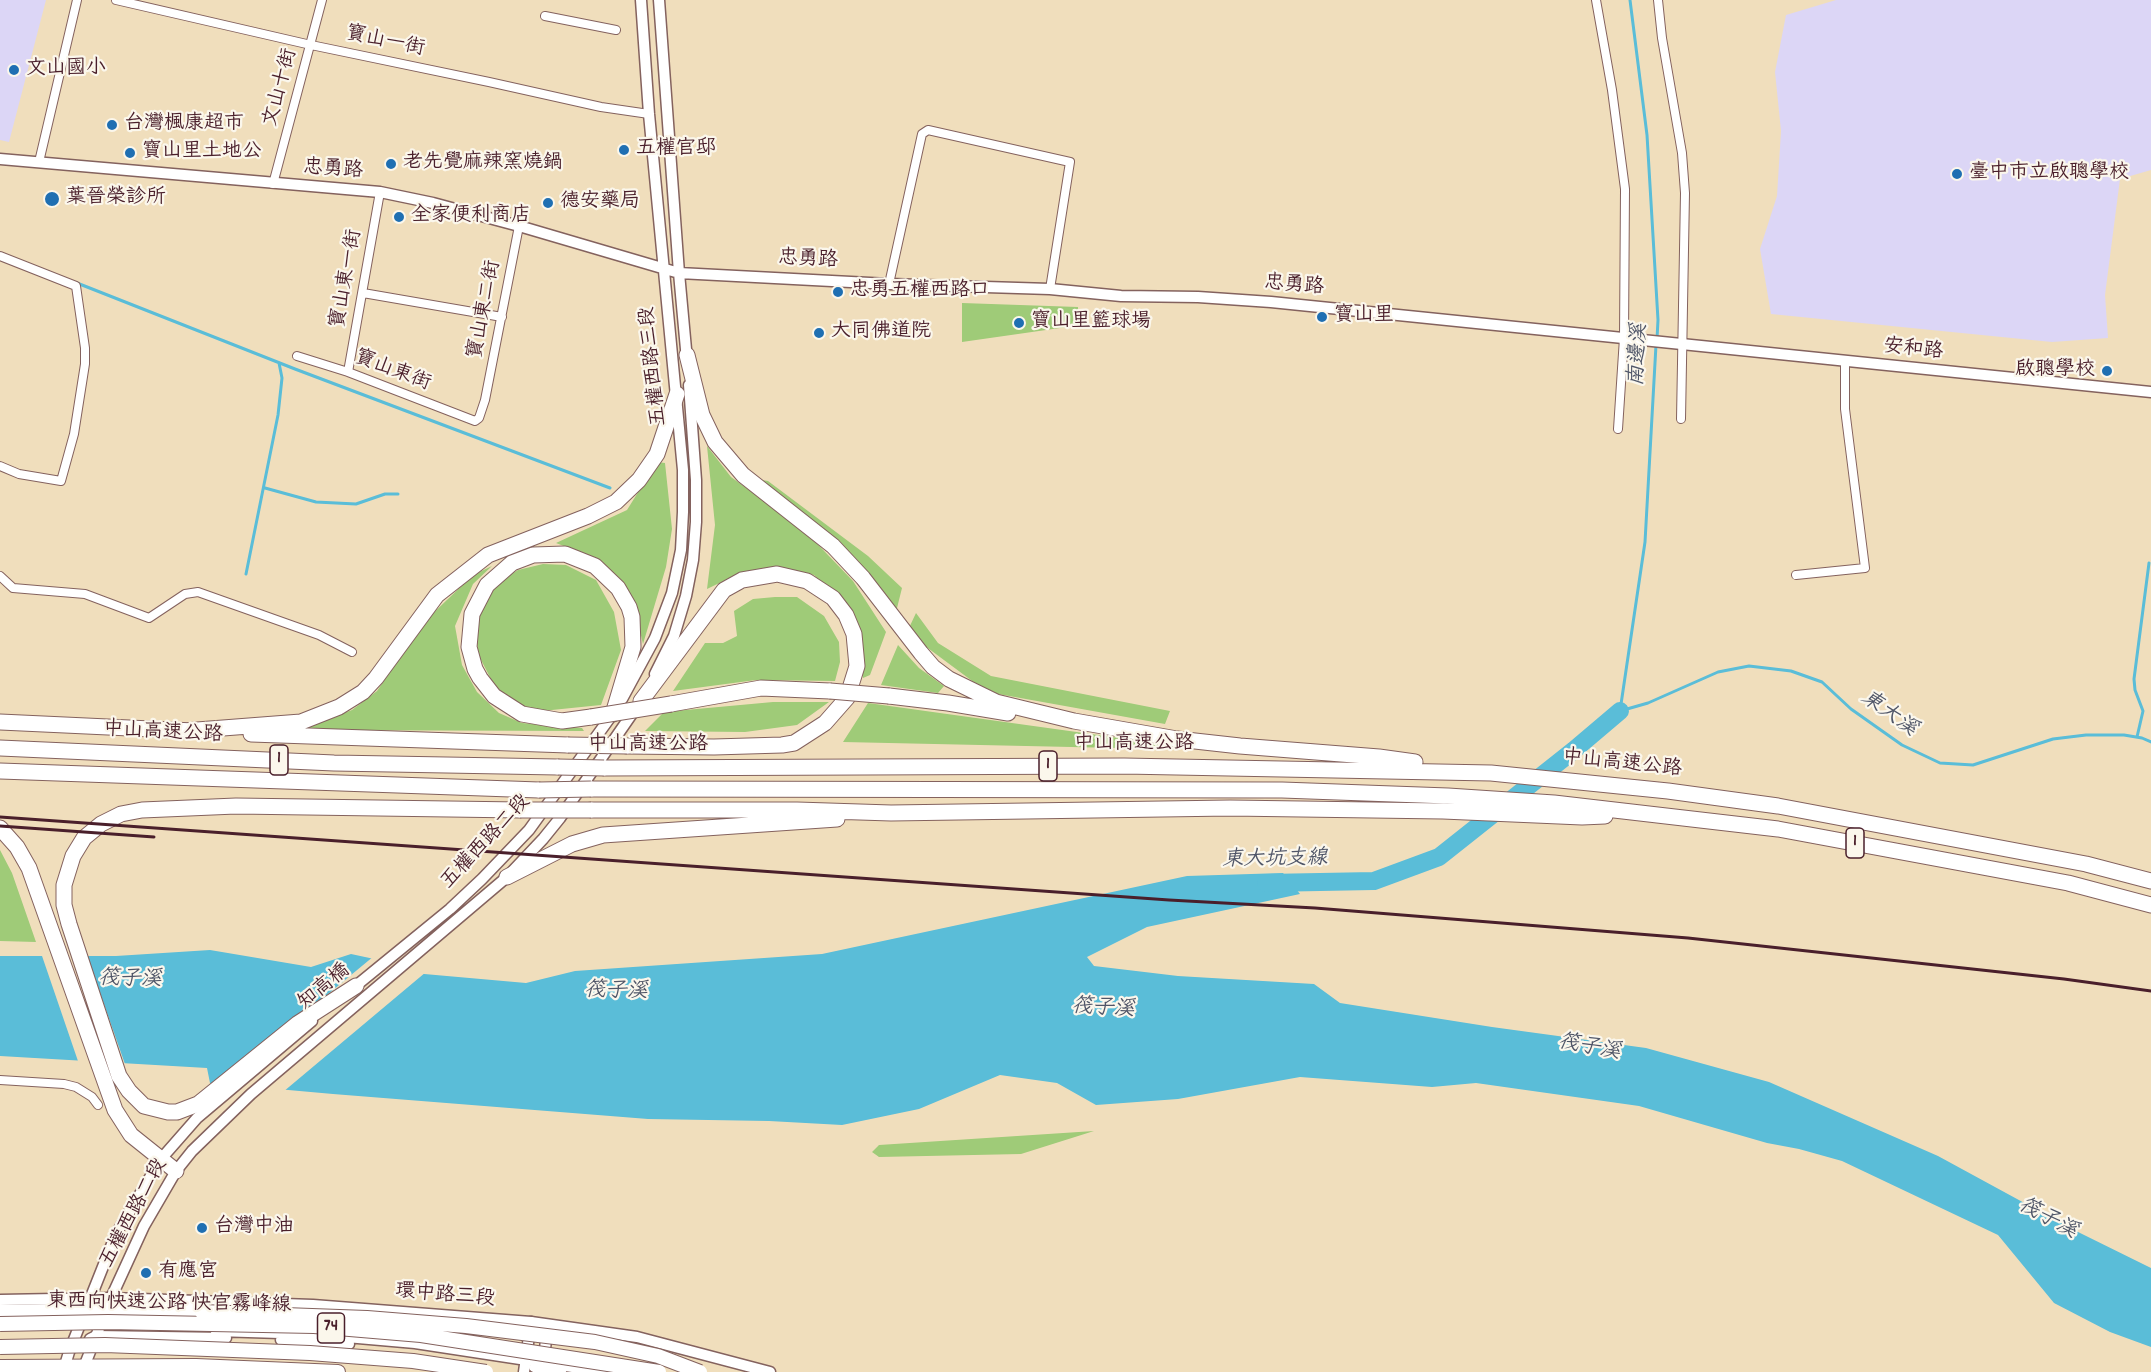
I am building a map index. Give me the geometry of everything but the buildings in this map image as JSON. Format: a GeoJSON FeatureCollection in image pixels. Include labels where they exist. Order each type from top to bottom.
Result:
{"type":"FeatureCollection","features":[{"type":"Feature","properties":{"kind":"highway"},"geometry":{"type":"LineString","coordinates":[[687,355],[702,415],[715,442],[743,475],[833,546],[863,578],[933,667],[949,679],[996,702],[1074,721]]}},
{"type":"Feature","properties":{"kind":"highway"},"geometry":{"type":"LineString","coordinates":[[184,731],[301,722],[339,707],[363,692],[437,596],[488,555],[588,516],[616,501],[639,480],[657,454],[677,394]]}},
{"type":"Feature","properties":{"kind":"highway"},"geometry":{"type":"LineString","coordinates":[[613,714],[633,647],[632,617],[618,588],[595,566],[565,554],[533,555],[503,569],[487,585],[472,614],[469,647],[480,678],[494,696],[522,714],[562,721],[591,717],[671,704],[760,688],[830,691],[948,703],[1177,739],[1379,757],[1471,771]]}},
{"type":"Feature","properties":{"kind":"highway"},"geometry":{"type":"LineString","coordinates":[[0,722],[302,737],[568,745],[714,747],[782,745],[794,742],[825,723],[847,698],[857,666],[857,644],[840,606],[825,591],[807,581],[777,574],[742,580],[724,590],[641,701]]}},
{"type":"Feature","properties":{"kind":"highway","name":"中山高速公路"},"geometry":{"type":"LineString","coordinates":[[0,748],[334,763],[604,768],[1124,765],[1471,771],[1586,782],[1778,806],[2086,864],[2151,881]]}},
{"type":"Feature","properties":{"kind":"highway","name":"1"},"geometry":{"type":"LineString","coordinates":[[0,771],[540,790],[1271,789],[1448,796],[1554,803],[1778,829],[2068,883],[2151,905]]}},
{"type":"Feature","properties":{"kind":"highway"},"geometry":{"type":"LineString","coordinates":[[356,986],[297,1024],[215,1096],[186,1110],[168,1112],[144,1106],[119,1076],[64,905],[64,885],[69,865],[78,847],[92,830],[121,814],[142,810],[236,806],[520,810],[786,810],[891,813],[1230,808],[1443,811],[1582,817],[1645,813]]}},
{"type":"Feature","properties":{"kind":"highway"},"geometry":{"type":"LineString","coordinates":[[507,878],[572,844],[603,835],[812,822],[891,813]]}},
{"type":"Feature","properties":{"kind":"highway"},"geometry":{"type":"LineString","coordinates":[[0,828],[17,847],[29,868],[115,1110],[130,1135],[176,1171]]}},
{"type":"Feature","properties":{"kind":"highway"},"geometry":{"type":"LineString","coordinates":[[0,1312],[108,1304],[202,1312],[367,1318],[466,1326],[595,1342],[658,1356],[700,1372]]}},
{"type":"Feature","properties":{"kind":"highway","name":"東西向快速公路 快官霧峰線"},"geometry":{"type":"LineString","coordinates":[[0,1323],[108,1322],[314,1326],[421,1335],[659,1372]]}},
{"type":"Feature","properties":{"kind":"highway","name":"74"},"geometry":{"type":"LineString","coordinates":[[0,1347],[105,1345],[310,1353],[413,1361],[486,1372]]}},
{"type":"Feature","properties":{"kind":"highway"},"geometry":{"type":"LineString","coordinates":[[0,1367],[83,1370],[196,1366],[338,1372]]}},
{"type":"Feature","properties":{"kind":"main road","name":"五權西路三段"},"geometry":{"type":"LineString","coordinates":[[613,714],[655,638],[672,593],[681,550],[683,470],[649,114],[641,0]]}},
{"type":"Feature","properties":{"kind":"main road","name":"五權西路三段"},"geometry":{"type":"LineString","coordinates":[[641,701],[674,636],[686,596],[693,560],[696,522],[696,480],[659,0]]}},
{"type":"Feature","properties":{"kind":"main road","name":"忠勇路"},"geometry":{"type":"LineString","coordinates":[[0,159],[380,192],[433,203],[519,226],[679,273],[890,284],[1050,289],[1121,296],[1198,297],[1271,302],[1677,343]]}},
{"type":"Feature","properties":{"kind":"main road","name":"安和路"},"geometry":{"type":"LineString","coordinates":[[1677,343],[2151,392]]}},
{"type":"Feature","properties":{"kind":"main road","name":"五權西路二段"},"geometry":{"type":"LineString","coordinates":[[456,920],[507,878],[543,839],[641,701]]}},
{"type":"Feature","properties":{"kind":"main road","name":"五權西路二段"},"geometry":{"type":"LineString","coordinates":[[450,909],[529,830],[613,714]]}},
{"type":"Feature","properties":{"kind":"main road","name":"知高橋"},"geometry":{"type":"LineString","coordinates":[[356,986],[450,909]]}},
{"type":"Feature","properties":{"kind":"main road","name":"知高橋"},"geometry":{"type":"LineString","coordinates":[[251,1094],[456,920]]}},
{"type":"Feature","properties":{"kind":"main road","name":"五權西路二段"},"geometry":{"type":"LineString","coordinates":[[83,1370],[108,1304],[144,1226],[176,1171],[192,1150],[251,1094]]}},
{"type":"Feature","properties":{"kind":"main road","name":"五權西路二段"},"geometry":{"type":"LineString","coordinates":[[63,1370],[116,1234],[160,1159],[215,1096]]}},
{"type":"Feature","properties":{"kind":"main road"},"geometry":{"type":"LineString","coordinates":[[0,1300],[88,1304]]}},
{"type":"Feature","properties":{"kind":"main road","name":"環中路三段"},"geometry":{"type":"LineString","coordinates":[[108,1304],[313,1305],[531,1322],[637,1337],[770,1372]]}},
{"type":"Feature","properties":{"kind":"main road"},"geometry":{"type":"LineString","coordinates":[[525,1366],[531,1322]]}},
{"type":"Feature","properties":{"kind":"main road"},"geometry":{"type":"LineString","coordinates":[[543,1368],[548,1325]]}},
{"type":"Feature","properties":{"kind":"main road"},"geometry":{"type":"LineString","coordinates":[[0,1331],[78,1329],[97,1332],[312,1334],[415,1343],[525,1366],[605,1372]]}},
{"type":"Feature","properties":{"kind":"main road"},"geometry":{"type":"LineString","coordinates":[[0,1353],[69,1352],[97,1332]]}},
{"type":"Feature","properties":{"kind":"main road"},"geometry":{"type":"LineString","coordinates":[[543,1368],[561,1372]]}},
{"type":"Feature","properties":{"kind":"street"},"geometry":{"type":"LineString","coordinates":[[39,162],[77,0]]}},
{"type":"Feature","properties":{"kind":"street","name":"寶山一街"},"geometry":{"type":"LineString","coordinates":[[116,0],[311,45],[601,107],[649,114]]}},
{"type":"Feature","properties":{"kind":"street","name":"文山十街"},"geometry":{"type":"LineString","coordinates":[[273,184],[322,0]]}},
{"type":"Feature","properties":{"kind":"street"},"geometry":{"type":"LineString","coordinates":[[1596,0],[1612,90],[1625,189],[1624,338],[1618,429]]}},
{"type":"Feature","properties":{"kind":"street"},"geometry":{"type":"LineString","coordinates":[[1658,0],[1662,38],[1682,153],[1685,193],[1677,343],[1681,419]]}},
{"type":"Feature","properties":{"kind":"street"},"geometry":{"type":"LineString","coordinates":[[545,16],[616,30]]}},
{"type":"Feature","properties":{"kind":"street"},"geometry":{"type":"LineString","coordinates":[[890,284],[922,134],[928,130],[1070,162],[1050,289]]}},
{"type":"Feature","properties":{"kind":"street","name":"寶山東一街"},"geometry":{"type":"LineString","coordinates":[[348,372],[380,192]]}},
{"type":"Feature","properties":{"kind":"street","name":"寶山東二街"},"geometry":{"type":"LineString","coordinates":[[475,421],[479,418],[485,400],[519,226]]}},
{"type":"Feature","properties":{"kind":"street"},"geometry":{"type":"LineString","coordinates":[[0,256],[76,286],[85,348],[85,364],[74,434],[61,481],[19,474],[0,466]]}},
{"type":"Feature","properties":{"kind":"street"},"geometry":{"type":"LineString","coordinates":[[363,293],[502,317]]}},
{"type":"Feature","properties":{"kind":"street","name":"寶山東街"},"geometry":{"type":"LineString","coordinates":[[297,356],[348,372],[475,421]]}},
{"type":"Feature","properties":{"kind":"street"},"geometry":{"type":"LineString","coordinates":[[1796,575],[1865,568],[1845,410],[1845,362]]}},
{"type":"Feature","properties":{"kind":"street"},"geometry":{"type":"LineString","coordinates":[[0,576],[14,588],[85,594],[149,618],[184,594],[198,592],[320,634],[352,652]]}},
{"type":"Feature","properties":{"kind":"street"},"geometry":{"type":"LineString","coordinates":[[0,1080],[76,1087],[92,1097],[98,1105]]}},
{"type":"Feature","properties":{"kind":"shaded area","name":"文山國小"},"geometry":{"type":"Polygon","coordinates":[[[0,0],[46,0],[9,142],[0,140],[0,0]]]}},
{"type":"Feature","properties":{"kind":"shaded area","name":"臺中市立啟聰學校"},"geometry":{"type":"Polygon","coordinates":[[[1836,0],[2151,0],[2151,170],[2120,179],[2105,295],[2108,338],[2052,342],[1771,314],[1760,249],[1777,196],[1781,131],[1775,72],[1786,15],[1836,0]]]}},
{"type":"Feature","properties":{"kind":"green space","name":"寶山里籃球場"},"geometry":{"type":"Polygon","coordinates":[[[962,303],[1078,307],[1078,320],[1074,326],[962,342],[962,303]]]}},
{"type":"Feature","properties":{"kind":"green space"},"geometry":{"type":"Polygon","coordinates":[[[707,446],[731,477],[803,529],[853,581],[886,632],[870,675],[863,678],[858,622],[814,575],[771,569],[740,573],[707,589],[715,525],[707,446]]]}},
{"type":"Feature","properties":{"kind":"green space"},"geometry":{"type":"Polygon","coordinates":[[[657,462],[665,463],[672,529],[666,567],[643,644],[633,601],[597,559],[556,543],[627,510],[657,462]]]}},
{"type":"Feature","properties":{"kind":"green space"},"geometry":{"type":"Polygon","coordinates":[[[762,480],[768,481],[868,556],[902,588],[896,612],[836,539],[762,480]]]}},
{"type":"Feature","properties":{"kind":"green space"},"geometry":{"type":"Polygon","coordinates":[[[543,564],[566,565],[596,580],[614,612],[621,650],[601,705],[542,711],[516,704],[494,685],[479,656],[474,625],[486,590],[518,570],[543,564]]]}},
{"type":"Feature","properties":{"kind":"green space"},"geometry":{"type":"Polygon","coordinates":[[[492,566],[473,584],[455,626],[462,665],[477,692],[499,713],[522,723],[582,728],[584,731],[298,730],[352,710],[377,691],[424,622],[473,575],[492,566]]]}},
{"type":"Feature","properties":{"kind":"green space"},"geometry":{"type":"Polygon","coordinates":[[[797,597],[824,616],[839,642],[840,662],[835,681],[756,680],[673,691],[705,643],[723,643],[737,636],[734,611],[753,599],[797,597]]]}},
{"type":"Feature","properties":{"kind":"green space"},"geometry":{"type":"Polygon","coordinates":[[[916,613],[938,643],[991,676],[1170,711],[1165,724],[987,692],[917,640],[908,630],[916,613]]]}},
{"type":"Feature","properties":{"kind":"green space"},"geometry":{"type":"Polygon","coordinates":[[[898,645],[919,668],[944,686],[938,693],[881,685],[898,645]]]}},
{"type":"Feature","properties":{"kind":"green space"},"geometry":{"type":"Polygon","coordinates":[[[773,702],[829,702],[797,725],[745,732],[645,731],[664,712],[773,702]]]}},
{"type":"Feature","properties":{"kind":"green space"},"geometry":{"type":"Polygon","coordinates":[[[868,703],[1163,744],[1163,749],[843,742],[868,703]]]}},
{"type":"Feature","properties":{"kind":"green space"},"geometry":{"type":"Polygon","coordinates":[[[0,850],[12,873],[36,942],[0,941],[0,850]]]}},
{"type":"Feature","properties":{"kind":"green space"},"geometry":{"type":"Polygon","coordinates":[[[1094,1131],[1021,1154],[879,1157],[872,1152],[879,1145],[1094,1131]]]}},
{"type":"Feature","properties":{"kind":"water","name":"筏子溪"},"geometry":{"type":"Polygon","coordinates":[[[1283,873],[1300,894],[1147,927],[1087,957],[1094,966],[1178,976],[1314,984],[1340,1003],[1646,1048],[1769,1082],[1938,1156],[2074,1230],[2151,1268],[2151,1347],[2110,1332],[2054,1303],[1998,1235],[1842,1161],[1767,1143],[1639,1106],[1476,1083],[1432,1087],[1300,1077],[1178,1099],[1096,1105],[1057,1083],[1000,1075],[919,1109],[842,1125],[648,1119],[333,1094],[210,1083],[207,1068],[0,1056],[0,956],[116,956],[210,950],[311,967],[351,954],[393,963],[413,973],[526,983],[575,971],[822,954],[1187,876],[1283,873]]]}},
{"type":"Feature","properties":{"kind":"pier"},"geometry":{"type":"Polygon","coordinates":[[[41,953],[86,953],[126,1067],[79,1064],[41,953]]]}},
{"type":"Feature","properties":{"kind":"pier"},"geometry":{"type":"Polygon","coordinates":[[[374,956],[395,960],[414,970],[426,972],[283,1092],[217,1086],[374,956]]]}},
{"type":"Feature","properties":{"kind":"waterway","name":"南邊溪"},"geometry":{"type":"LineString","coordinates":[[1630,0],[1647,135],[1658,320],[1657,339]]}},
{"type":"Feature","properties":{"kind":"waterway"},"geometry":{"type":"LineString","coordinates":[[77,283],[295,369],[610,488]]}},
{"type":"Feature","properties":{"kind":"waterway","name":"東大溪"},"geometry":{"type":"LineString","coordinates":[[1656,345],[1645,542],[1620,711],[1648,703],[1718,672],[1749,666],[1791,671],[1822,682],[1851,709],[1902,745],[1940,763],[1973,765],[2053,739],[2086,735],[2124,735],[2151,742]]}},
{"type":"Feature","properties":{"kind":"waterway"},"geometry":{"type":"LineString","coordinates":[[246,574],[278,415],[282,378],[279,363]]}},
{"type":"Feature","properties":{"kind":"waterway"},"geometry":{"type":"LineString","coordinates":[[265,488],[316,502],[356,504],[385,494],[398,494]]}},
{"type":"Feature","properties":{"kind":"waterway"},"geometry":{"type":"LineString","coordinates":[[2137,737],[2143,711],[2135,690],[2134,679],[2149,563]]}},
{"type":"Feature","properties":{"kind":"waterway","name":"東大坑支線"},"geometry":{"type":"LineString","coordinates":[[1266,883],[1374,881],[1439,857],[1620,711]]}},
{"type":"Feature","properties":{"kind":"railway"},"geometry":{"type":"LineString","coordinates":[[0,817],[1169,900],[1315,908],[1688,938],[2064,979],[2151,991]]}},
{"type":"Feature","properties":{"kind":"railway"},"geometry":{"type":"LineString","coordinates":[[0,826],[154,837]]}},
{"type":"Feature","properties":{"kind":"place","name":"文山國小"},"geometry":{"type":"Point","coordinates":[14,70]}},
{"type":"Feature","properties":{"kind":"place","name":"台灣楓康超市"},"geometry":{"type":"Point","coordinates":[112,125]}},
{"type":"Feature","properties":{"kind":"place","name":"五權官邸"},"geometry":{"type":"Point","coordinates":[624,150]}},
{"type":"Feature","properties":{"kind":"place","name":"寶山里土地公"},"geometry":{"type":"Point","coordinates":[130,153]}},
{"type":"Feature","properties":{"kind":"place","name":"老先覺麻辣窯燒鍋"},"geometry":{"type":"Point","coordinates":[391,164]}},
{"type":"Feature","properties":{"kind":"place","name":"臺中市立啟聰學校"},"geometry":{"type":"Point","coordinates":[1957,174]}},
{"type":"Feature","properties":{"kind":"place","name":"葉晉榮診所"},"geometry":{"type":"Point","coordinates":[52,199]}},
{"type":"Feature","properties":{"kind":"place","name":"德安藥局"},"geometry":{"type":"Point","coordinates":[548,203]}},
{"type":"Feature","properties":{"kind":"place","name":"全家便利商店"},"geometry":{"type":"Point","coordinates":[399,217]}},
{"type":"Feature","properties":{"kind":"place","name":"忠勇五權西路口"},"geometry":{"type":"Point","coordinates":[838,292]}},
{"type":"Feature","properties":{"kind":"place","name":"寶山里"},"geometry":{"type":"Point","coordinates":[1322,317]}},
{"type":"Feature","properties":{"kind":"place","name":"寶山里籃球場"},"geometry":{"type":"Point","coordinates":[1019,323]}},
{"type":"Feature","properties":{"kind":"place","name":"大同佛道院"},"geometry":{"type":"Point","coordinates":[819,333]}},
{"type":"Feature","properties":{"kind":"place","name":"啟聰學校"},"geometry":{"type":"Point","coordinates":[2107,371]}},
{"type":"Feature","properties":{"kind":"place","name":"台灣中油"},"geometry":{"type":"Point","coordinates":[202,1228]}},
{"type":"Feature","properties":{"kind":"place","name":"有應宮"},"geometry":{"type":"Point","coordinates":[146,1273]}}]}
